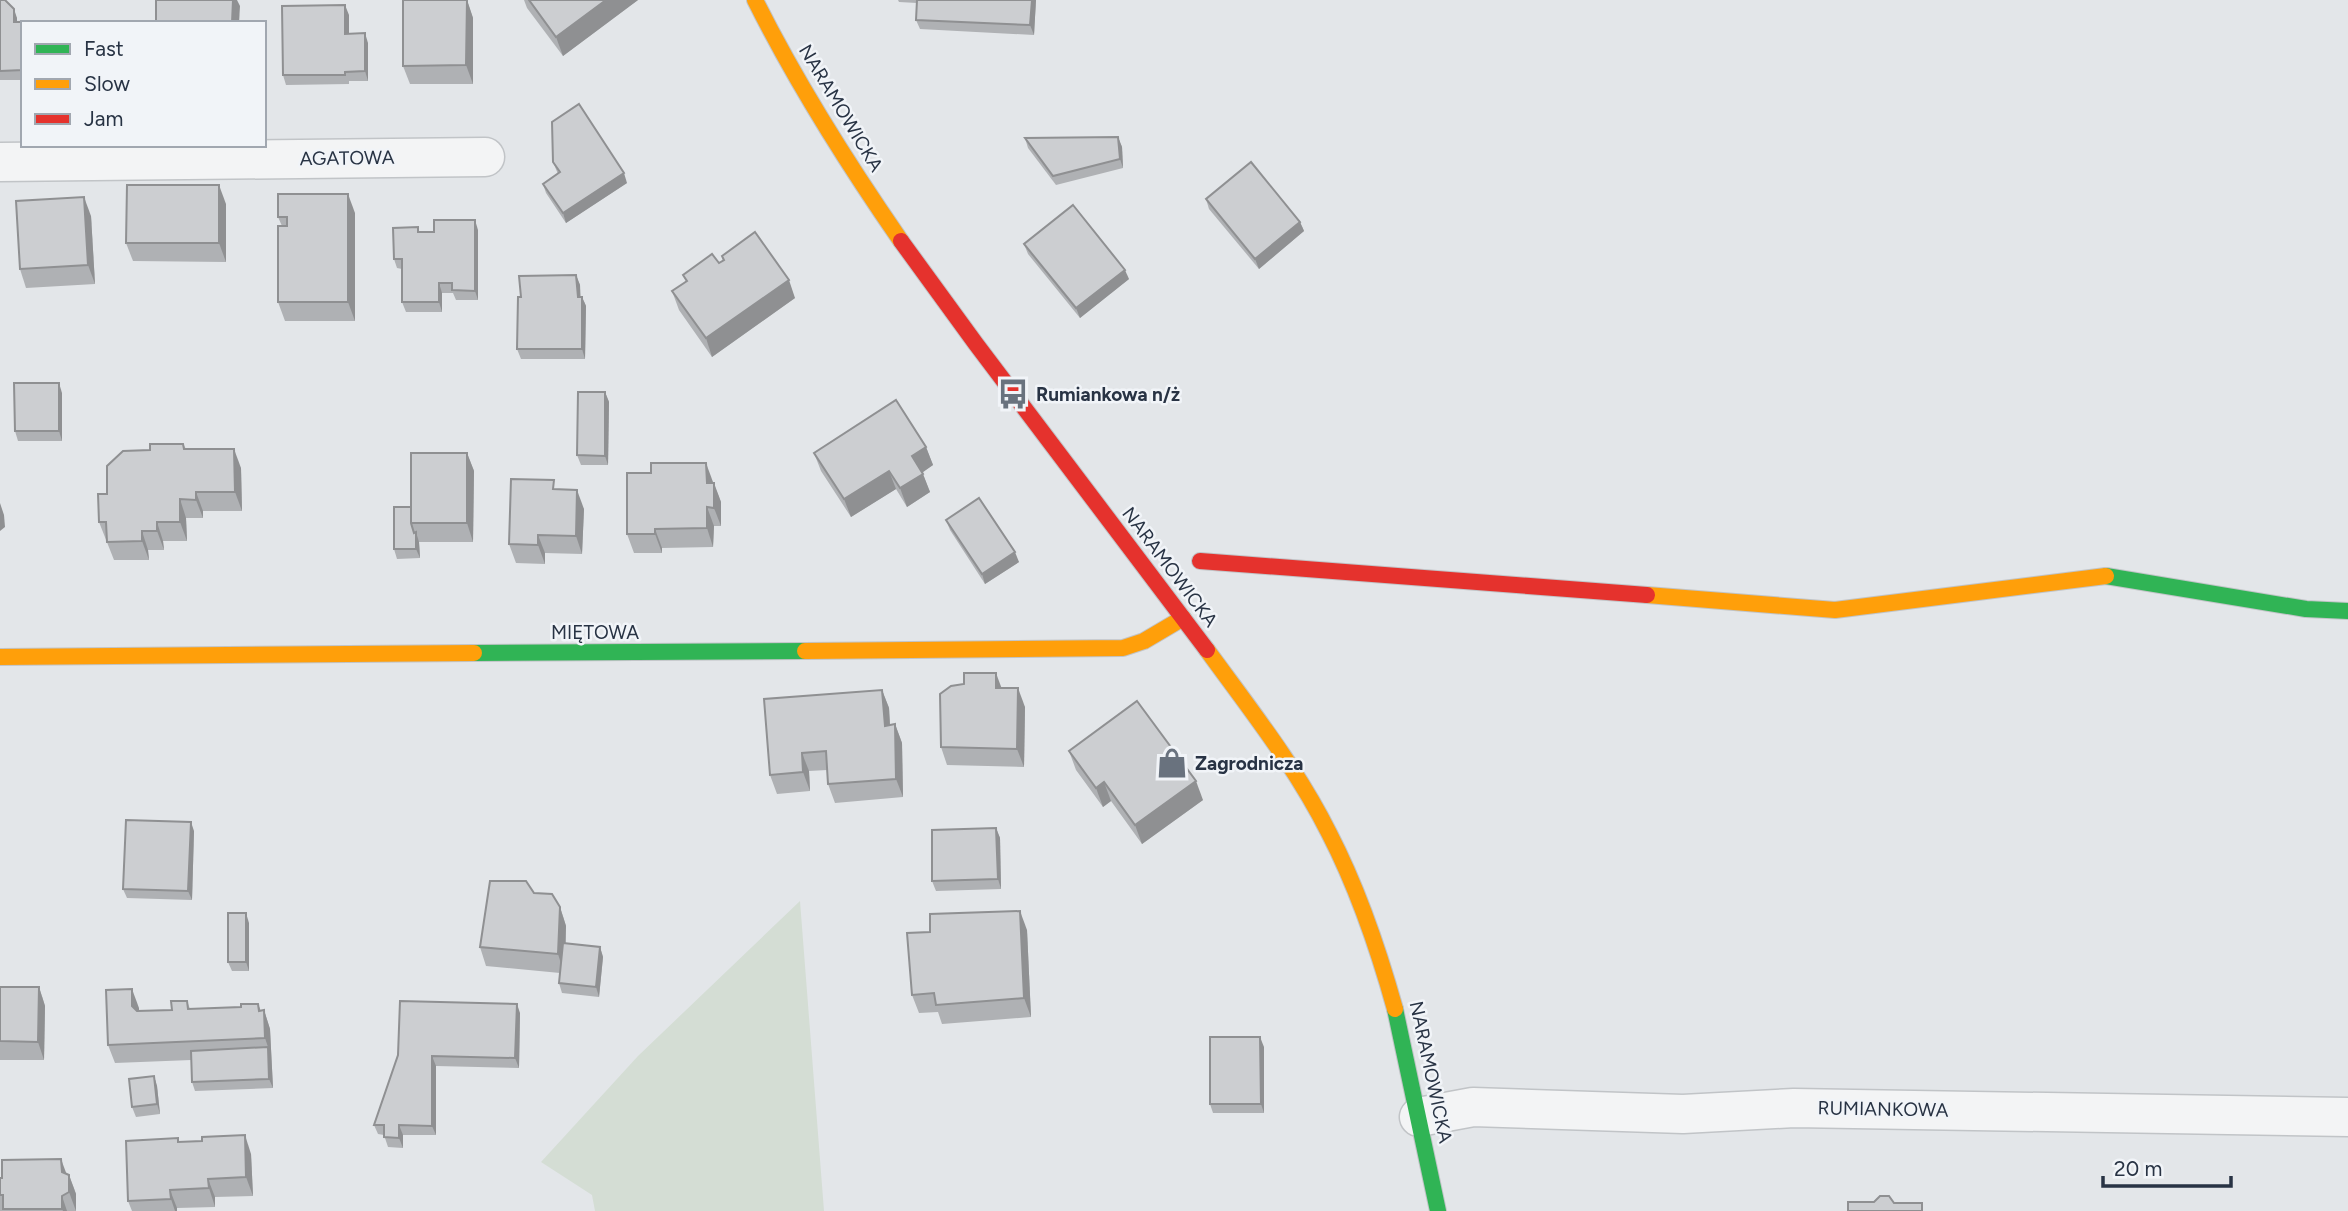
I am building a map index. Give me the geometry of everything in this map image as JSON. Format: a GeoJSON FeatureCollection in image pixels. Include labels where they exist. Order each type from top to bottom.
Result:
{"type":"FeatureCollection","features":[{"type":"Feature","properties":{"kind":"street","name":"NARAMOWICKA"},"geometry":{"type":"LineString","coordinates":[[755,0],[795,76],[863,187],[952,313],[1183,618],[1296,776],[1328,830],[1375,935],[1389,981],[1438,1211]]}},
{"type":"Feature","properties":{"kind":"street","name":"AGATOWA"},"geometry":{"type":"LineString","coordinates":[[0,162],[485,157]]}},
{"type":"Feature","properties":{"kind":"street"},"geometry":{"type":"LineString","coordinates":[[1200,561],[1835,610],[2106,576],[2306,609],[2348,611]]}},
{"type":"Feature","properties":{"kind":"street","name":"MIĘTOWA"},"geometry":{"type":"LineString","coordinates":[[0,657],[1123,648],[1144,641],[1183,618]]}},
{"type":"Feature","properties":{"kind":"street","name":"RUMIANKOWA"},"geometry":{"type":"LineString","coordinates":[[1419,1117],[1473,1107],[1683,1114],[1794,1108],[2348,1117]]}},
{"type":"Feature","properties":{"kind":"shaded area"},"geometry":{"type":"Polygon","coordinates":[[[800,901],[824,1211],[595,1211],[592,1195],[541,1162],[638,1056],[800,901]]]}},
{"type":"Feature","properties":{"kind":"building"},"geometry":{"type":"Polygon","coordinates":[[[0,0],[5,0],[14,9],[14,22],[21,22],[21,70],[0,71],[0,0]]]}},
{"type":"Feature","properties":{"kind":"building"},"geometry":{"type":"Polygon","coordinates":[[[156,0],[233,0],[232,21],[156,21],[156,0]]]}},
{"type":"Feature","properties":{"kind":"building"},"geometry":{"type":"Polygon","coordinates":[[[403,0],[467,0],[466,65],[403,66],[403,0]]]}},
{"type":"Feature","properties":{"kind":"building"},"geometry":{"type":"Polygon","coordinates":[[[529,0],[606,0],[556,37],[529,0]]]}},
{"type":"Feature","properties":{"kind":"building"},"geometry":{"type":"Polygon","coordinates":[[[917,0],[1032,0],[1030,25],[916,20],[917,0]]]}},
{"type":"Feature","properties":{"kind":"building"},"geometry":{"type":"Polygon","coordinates":[[[345,5],[345,34],[365,33],[365,71],[345,72],[345,75],[283,75],[282,6],[345,5]]]}},
{"type":"Feature","properties":{"kind":"building"},"geometry":{"type":"Polygon","coordinates":[[[579,104],[624,173],[563,213],[543,184],[560,172],[553,162],[552,122],[579,104]]]}},
{"type":"Feature","properties":{"kind":"building"},"geometry":{"type":"Polygon","coordinates":[[[1118,137],[1120,159],[1053,176],[1025,138],[1118,137]]]}},
{"type":"Feature","properties":{"kind":"building"},"geometry":{"type":"Polygon","coordinates":[[[1251,162],[1300,222],[1255,259],[1206,199],[1251,162]]]}},
{"type":"Feature","properties":{"kind":"building"},"geometry":{"type":"Polygon","coordinates":[[[127,185],[219,185],[219,243],[126,243],[127,185]]]}},
{"type":"Feature","properties":{"kind":"building"},"geometry":{"type":"Polygon","coordinates":[[[278,194],[348,194],[348,302],[278,302],[278,226],[287,226],[287,217],[278,217],[278,194]]]}},
{"type":"Feature","properties":{"kind":"building"},"geometry":{"type":"Polygon","coordinates":[[[84,197],[88,265],[20,269],[16,201],[84,197]]]}},
{"type":"Feature","properties":{"kind":"building"},"geometry":{"type":"Polygon","coordinates":[[[1073,205],[1125,270],[1076,308],[1024,244],[1073,205]]]}},
{"type":"Feature","properties":{"kind":"building"},"geometry":{"type":"Polygon","coordinates":[[[434,220],[475,220],[475,291],[452,290],[452,283],[439,283],[439,302],[402,302],[402,259],[394,259],[393,228],[418,227],[418,232],[434,232],[434,220]]]}},
{"type":"Feature","properties":{"kind":"building"},"geometry":{"type":"Polygon","coordinates":[[[755,232],[789,280],[706,338],[672,291],[687,281],[683,275],[712,254],[719,263],[724,260],[722,256],[755,232]]]}},
{"type":"Feature","properties":{"kind":"building"},"geometry":{"type":"Polygon","coordinates":[[[576,275],[578,297],[582,297],[582,349],[517,349],[518,297],[521,297],[519,276],[576,275]]]}},
{"type":"Feature","properties":{"kind":"building"},"geometry":{"type":"Polygon","coordinates":[[[14,383],[59,383],[59,431],[15,431],[14,383]]]}},
{"type":"Feature","properties":{"kind":"building"},"geometry":{"type":"Polygon","coordinates":[[[578,392],[605,392],[605,456],[577,455],[578,392]]]}},
{"type":"Feature","properties":{"kind":"building"},"geometry":{"type":"Polygon","coordinates":[[[896,400],[926,447],[912,456],[923,474],[900,488],[889,471],[844,499],[814,453],[896,400]]]}},
{"type":"Feature","properties":{"kind":"building"},"geometry":{"type":"Polygon","coordinates":[[[150,444],[183,444],[184,449],[234,449],[235,492],[196,492],[196,500],[180,499],[180,522],[157,522],[157,531],[142,531],[142,541],[107,542],[106,522],[99,522],[98,494],[107,494],[107,466],[123,451],[150,450],[150,444]]]}},
{"type":"Feature","properties":{"kind":"building"},"geometry":{"type":"Polygon","coordinates":[[[411,453],[467,453],[467,523],[411,523],[411,453]]]}},
{"type":"Feature","properties":{"kind":"building"},"geometry":{"type":"Polygon","coordinates":[[[651,463],[706,463],[707,483],[714,483],[714,508],[707,507],[707,528],[655,529],[655,534],[627,534],[627,473],[651,473],[651,463]]]}},
{"type":"Feature","properties":{"kind":"building"},"geometry":{"type":"Polygon","coordinates":[[[511,479],[554,480],[553,489],[577,490],[576,536],[538,535],[538,545],[509,544],[511,479]]]}},
{"type":"Feature","properties":{"kind":"building"},"geometry":{"type":"Polygon","coordinates":[[[979,498],[1015,552],[982,574],[946,520],[979,498]]]}},
{"type":"Feature","properties":{"kind":"building"},"geometry":{"type":"Polygon","coordinates":[[[394,507],[411,507],[416,549],[394,549],[394,507]]]}},
{"type":"Feature","properties":{"kind":"building"},"geometry":{"type":"Polygon","coordinates":[[[964,673],[996,673],[996,688],[1018,688],[1017,749],[941,747],[940,694],[951,686],[964,684],[964,673]]]}},
{"type":"Feature","properties":{"kind":"building"},"geometry":{"type":"Polygon","coordinates":[[[882,690],[885,726],[895,724],[896,779],[828,784],[826,751],[802,753],[803,772],[770,775],[764,699],[882,690]]]}},
{"type":"Feature","properties":{"kind":"building"},"geometry":{"type":"Polygon","coordinates":[[[1137,701],[1196,781],[1135,825],[1104,782],[1096,788],[1069,751],[1137,701]]]}},
{"type":"Feature","properties":{"kind":"building"},"geometry":{"type":"Polygon","coordinates":[[[126,820],[191,822],[188,891],[123,889],[126,820]]]}},
{"type":"Feature","properties":{"kind":"building"},"geometry":{"type":"Polygon","coordinates":[[[996,828],[998,879],[932,881],[932,830],[996,828]]]}},
{"type":"Feature","properties":{"kind":"building"},"geometry":{"type":"Polygon","coordinates":[[[490,881],[526,881],[534,893],[552,894],[560,907],[558,954],[480,947],[490,881]]]}},
{"type":"Feature","properties":{"kind":"building"},"geometry":{"type":"Polygon","coordinates":[[[1020,911],[1024,998],[936,1005],[934,993],[912,995],[907,933],[930,932],[930,914],[1020,911]]]}},
{"type":"Feature","properties":{"kind":"building"},"geometry":{"type":"Polygon","coordinates":[[[228,913],[246,913],[246,962],[228,962],[228,913]]]}},
{"type":"Feature","properties":{"kind":"building"},"geometry":{"type":"Polygon","coordinates":[[[563,943],[600,947],[596,987],[559,983],[563,943]]]}},
{"type":"Feature","properties":{"kind":"building"},"geometry":{"type":"Polygon","coordinates":[[[0,987],[39,987],[38,1042],[0,1041],[0,987]]]}},
{"type":"Feature","properties":{"kind":"building"},"geometry":{"type":"Polygon","coordinates":[[[132,989],[132,1006],[137,1011],[172,1010],[171,1001],[187,1001],[188,1009],[258,1004],[259,1011],[264,1010],[265,1038],[108,1045],[106,990],[132,989]]]}},
{"type":"Feature","properties":{"kind":"building"},"geometry":{"type":"Polygon","coordinates":[[[400,1001],[517,1004],[515,1058],[432,1056],[432,1126],[399,1125],[399,1138],[384,1137],[384,1125],[374,1125],[398,1055],[400,1001]]]}},
{"type":"Feature","properties":{"kind":"building"},"geometry":{"type":"Polygon","coordinates":[[[1210,1037],[1260,1037],[1261,1104],[1210,1104],[1210,1037]]]}},
{"type":"Feature","properties":{"kind":"building"},"geometry":{"type":"Polygon","coordinates":[[[268,1047],[269,1079],[192,1082],[191,1051],[268,1047]]]}},
{"type":"Feature","properties":{"kind":"building"},"geometry":{"type":"Polygon","coordinates":[[[154,1076],[157,1104],[132,1107],[129,1079],[154,1076]]]}},
{"type":"Feature","properties":{"kind":"building"},"geometry":{"type":"Polygon","coordinates":[[[245,1135],[246,1177],[208,1179],[209,1188],[170,1190],[171,1199],[128,1201],[126,1141],[178,1138],[178,1142],[202,1141],[202,1137],[245,1135]]]}},
{"type":"Feature","properties":{"kind":"building"},"geometry":{"type":"Polygon","coordinates":[[[61,1159],[62,1172],[69,1175],[69,1192],[62,1196],[62,1209],[3,1209],[3,1195],[0,1195],[2,1160],[61,1159]]]}},
{"type":"Feature","properties":{"kind":"building"},"geometry":{"type":"Polygon","coordinates":[[[1880,1196],[1889,1196],[1894,1203],[1922,1203],[1922,1211],[1848,1211],[1848,1202],[1874,1202],[1880,1196]]]}},
{"type":"Feature","properties":{"kind":"traffic: fast"},"geometry":{"type":"LineString","coordinates":[[2106,576],[2306,609],[2348,611]]}},
{"type":"Feature","properties":{"kind":"traffic: fast"},"geometry":{"type":"LineString","coordinates":[[474,653],[805,651]]}},
{"type":"Feature","properties":{"kind":"traffic: fast"},"geometry":{"type":"LineString","coordinates":[[1395,1009],[1438,1211]]}},
{"type":"Feature","properties":{"kind":"traffic: slow"},"geometry":{"type":"LineString","coordinates":[[755,0],[824,123],[901,241]]}},
{"type":"Feature","properties":{"kind":"traffic: slow"},"geometry":{"type":"LineString","coordinates":[[1647,595],[1835,610],[2106,576]]}},
{"type":"Feature","properties":{"kind":"traffic: slow"},"geometry":{"type":"LineString","coordinates":[[805,651],[1123,648],[1144,641],[1183,618]]}},
{"type":"Feature","properties":{"kind":"traffic: slow"},"geometry":{"type":"LineString","coordinates":[[1207,650],[1287,762],[1329,833],[1366,919],[1395,1009]]}},
{"type":"Feature","properties":{"kind":"traffic: slow"},"geometry":{"type":"LineString","coordinates":[[0,657],[474,653]]}},
{"type":"Feature","properties":{"kind":"traffic: jam"},"geometry":{"type":"LineString","coordinates":[[901,241],[1207,650]]}},
{"type":"Feature","properties":{"kind":"traffic: jam"},"geometry":{"type":"LineString","coordinates":[[1200,561],[1647,595]]}},
{"type":"Feature","properties":{"kind":"place","name":"Rumiankowa n/ż"},"geometry":{"type":"Point","coordinates":[1013,394]}},
{"type":"Feature","properties":{"kind":"place","name":"Zagrodnicza"},"geometry":{"type":"Point","coordinates":[1172,763]}}]}
